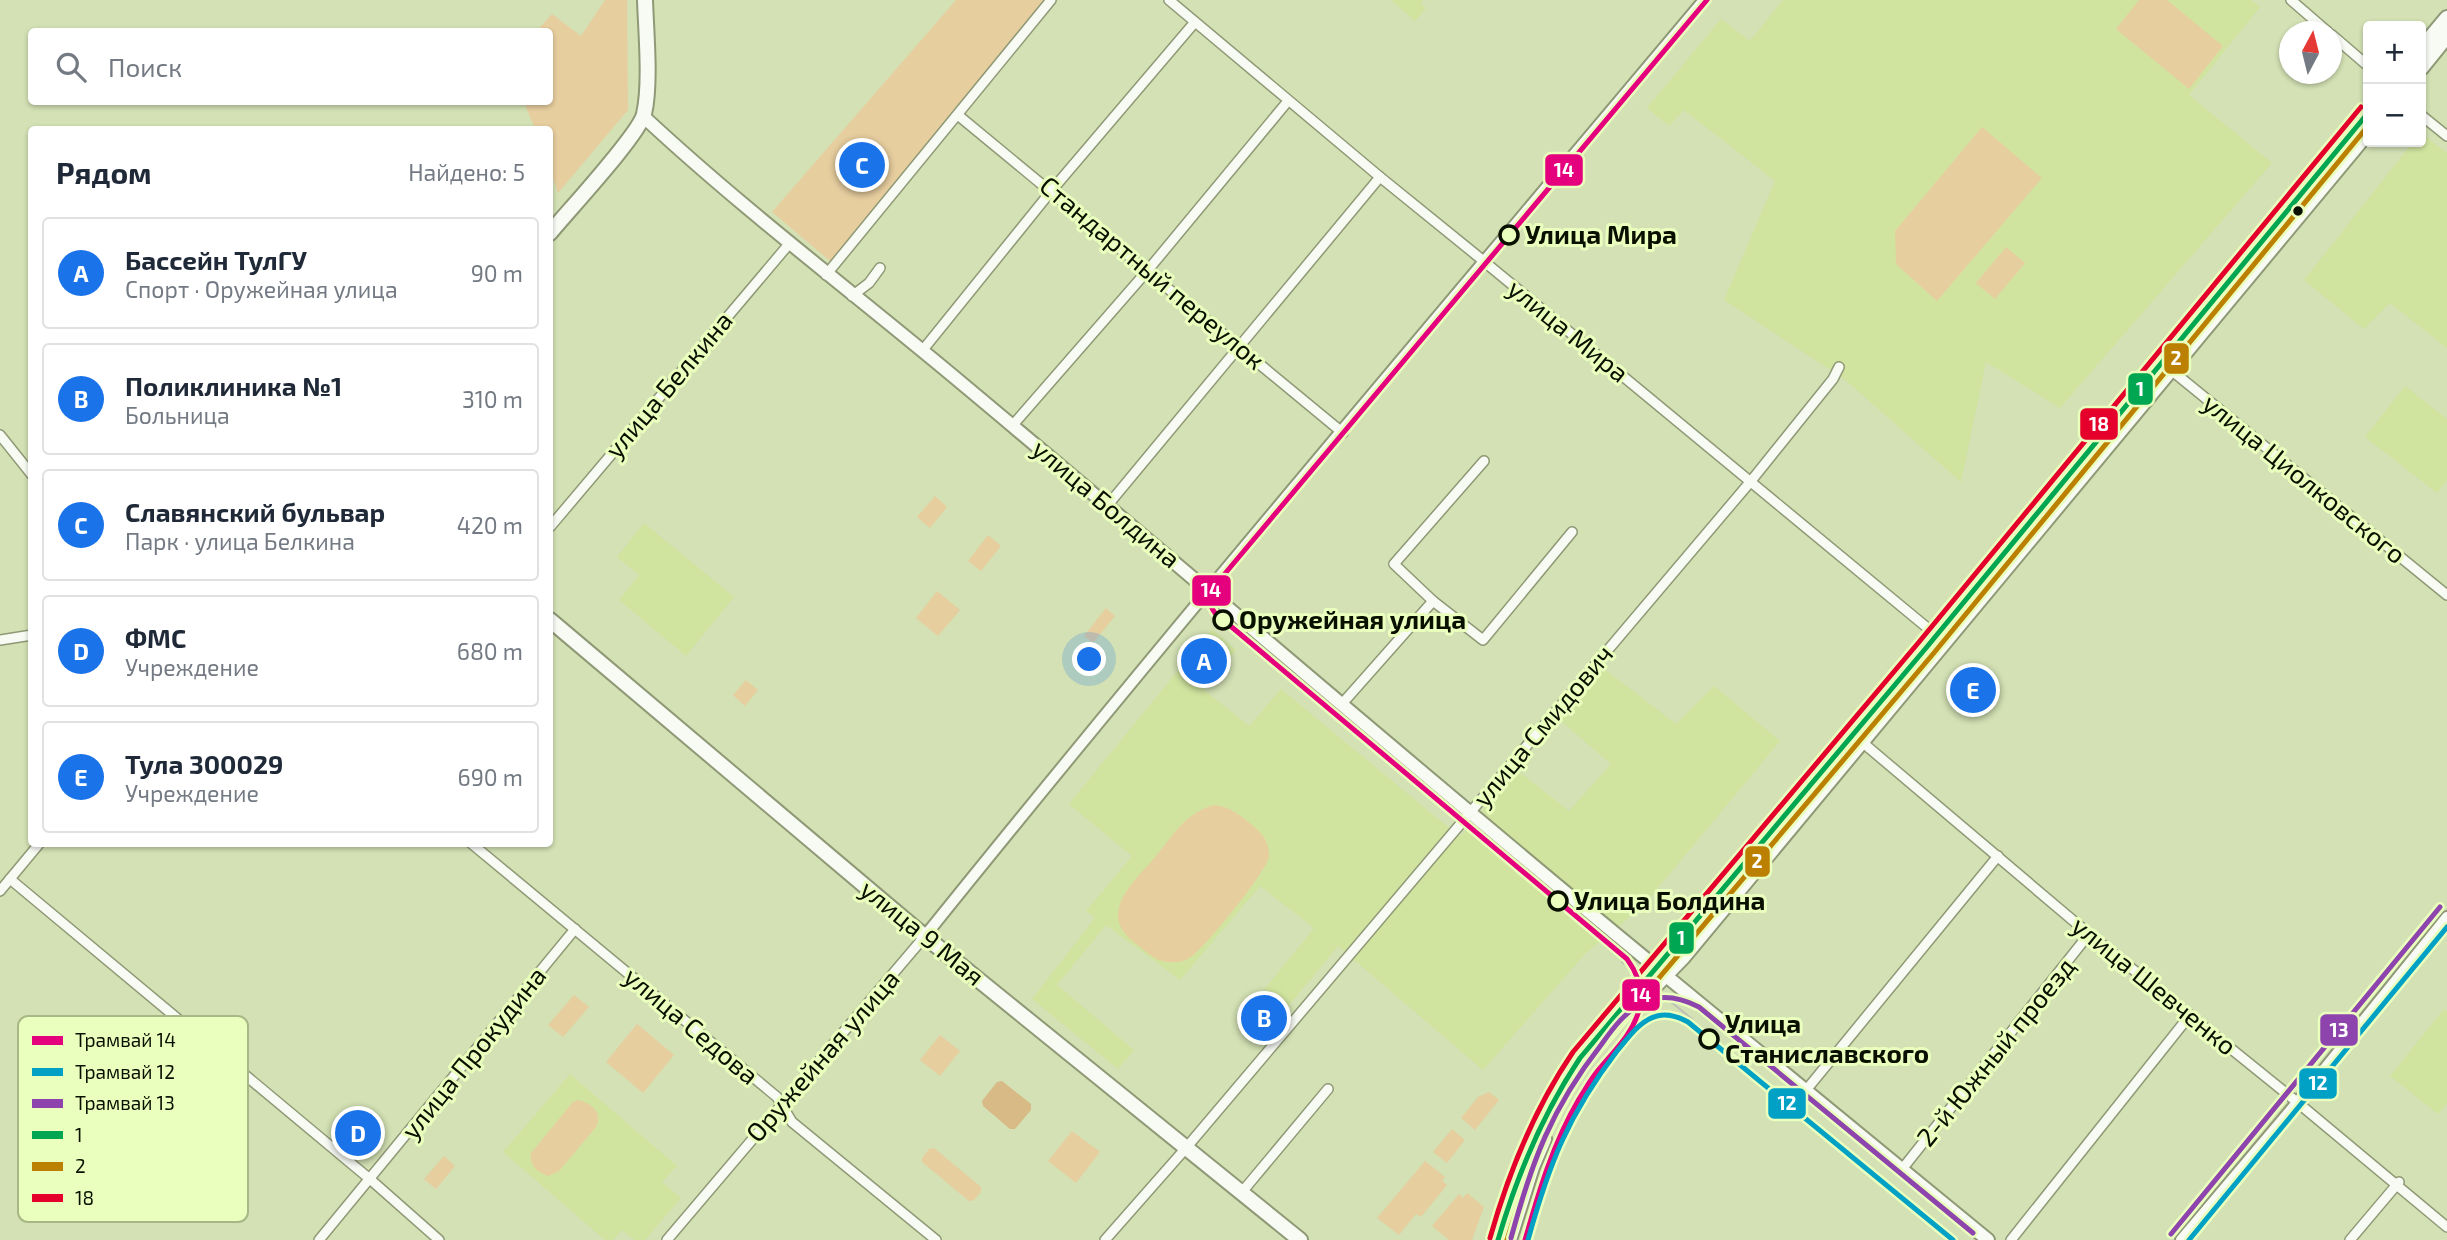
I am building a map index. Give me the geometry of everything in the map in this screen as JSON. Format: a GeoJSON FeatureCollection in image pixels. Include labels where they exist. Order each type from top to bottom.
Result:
{"type":"FeatureCollection","features":[{"type":"Feature","properties":{"kind":"main road"},"geometry":{"type":"LineString","coordinates":[[553,229],[630,138],[644,117],[645,0]]}},
{"type":"Feature","properties":{"kind":"main road"},"geometry":{"type":"LineString","coordinates":[[2426,43],[2447,18]]}},
{"type":"Feature","properties":{"kind":"main road"},"geometry":{"type":"LineString","coordinates":[[2426,62],[2447,36]]}},
{"type":"Feature","properties":{"kind":"main road","name":"улица Болдина"},"geometry":{"type":"LineString","coordinates":[[644,117],[789,244],[1012,426],[1340,705],[1661,971]]}},
{"type":"Feature","properties":{"kind":"main road"},"geometry":{"type":"LineString","coordinates":[[1508,1240],[1532,1167],[1552,1120],[1573,1083],[1661,971],[1941,639],[2166,365],[2363,119]]}},
{"type":"Feature","properties":{"kind":"main road"},"geometry":{"type":"LineString","coordinates":[[2166,365],[2363,138]]}},
{"type":"Feature","properties":{"kind":"main road","name":"улица 9 Мая"},"geometry":{"type":"LineString","coordinates":[[553,623],[925,936],[1300,1240]]}},
{"type":"Feature","properties":{"kind":"main road"},"geometry":{"type":"LineString","coordinates":[[1498,1240],[1524,1159],[1564,1080],[1597,1037],[1661,971],[1692,946],[1863,742],[1941,639]]}},
{"type":"Feature","properties":{"kind":"main road"},"geometry":{"type":"LineString","coordinates":[[1661,971],[1988,1240]]}},
{"type":"Feature","properties":{"kind":"street"},"geometry":{"type":"LineString","coordinates":[[826,275],[959,116],[1051,0]]}},
{"type":"Feature","properties":{"kind":"street","name":"улица Мира"},"geometry":{"type":"LineString","coordinates":[[1169,0],[1941,639]]}},
{"type":"Feature","properties":{"kind":"street","name":"Оружейная улица"},"geometry":{"type":"LineString","coordinates":[[667,1240],[925,936],[1208,590],[1704,0]]}},
{"type":"Feature","properties":{"kind":"street"},"geometry":{"type":"LineString","coordinates":[[2291,0],[2316,21]]}},
{"type":"Feature","properties":{"kind":"street"},"geometry":{"type":"LineString","coordinates":[[922,351],[1052,191],[1195,22]]}},
{"type":"Feature","properties":{"kind":"street"},"geometry":{"type":"LineString","coordinates":[[2342,43],[2363,62]]}},
{"type":"Feature","properties":{"kind":"street"},"geometry":{"type":"LineString","coordinates":[[1012,426],[1148,270],[1288,101]]}},
{"type":"Feature","properties":{"kind":"street","name":"Стандартный переулок"},"geometry":{"type":"LineString","coordinates":[[959,116],[1342,432]]}},
{"type":"Feature","properties":{"kind":"street"},"geometry":{"type":"LineString","coordinates":[[2426,120],[2447,136]]}},
{"type":"Feature","properties":{"kind":"street"},"geometry":{"type":"LineString","coordinates":[[1107,506],[1380,177]]}},
{"type":"Feature","properties":{"kind":"street","name":"улица Белкина"},"geometry":{"type":"LineString","coordinates":[[553,523],[789,244]]}},
{"type":"Feature","properties":{"kind":"street"},"geometry":{"type":"LineString","coordinates":[[852,296],[869,283],[880,268]]}},
{"type":"Feature","properties":{"kind":"street","name":"улица Циолковского"},"geometry":{"type":"LineString","coordinates":[[2166,365],[2447,595]]}},
{"type":"Feature","properties":{"kind":"street","name":"улица Смидович"},"geometry":{"type":"LineString","coordinates":[[1105,1240],[1751,481],[1833,379],[1839,367]]}},
{"type":"Feature","properties":{"kind":"street"},"geometry":{"type":"LineString","coordinates":[[0,435],[28,470]]}},
{"type":"Feature","properties":{"kind":"street"},"geometry":{"type":"LineString","coordinates":[[1484,461],[1394,564],[1433,601],[1483,640],[1572,532]]}},
{"type":"Feature","properties":{"kind":"street"},"geometry":{"type":"LineString","coordinates":[[1340,705],[1433,601]]}},
{"type":"Feature","properties":{"kind":"street"},"geometry":{"type":"LineString","coordinates":[[0,640],[28,636]]}},
{"type":"Feature","properties":{"kind":"street","name":"улица Шевченко"},"geometry":{"type":"LineString","coordinates":[[1863,742],[2089,934],[2398,1183],[2447,1227]]}},
{"type":"Feature","properties":{"kind":"street"},"geometry":{"type":"LineString","coordinates":[[0,891],[36,847]]}},
{"type":"Feature","properties":{"kind":"street","name":"улица Седова"},"geometry":{"type":"LineString","coordinates":[[476,847],[777,1097],[792,1122],[936,1240]]}},
{"type":"Feature","properties":{"kind":"street"},"geometry":{"type":"LineString","coordinates":[[1807,1089],[1998,856]]}},
{"type":"Feature","properties":{"kind":"street"},"geometry":{"type":"LineString","coordinates":[[9,879],[174,1016]]}},
{"type":"Feature","properties":{"kind":"street"},"geometry":{"type":"LineString","coordinates":[[2181,1240],[2447,918]]}},
{"type":"Feature","properties":{"kind":"street","name":"улица Прокудина"},"geometry":{"type":"LineString","coordinates":[[319,1240],[575,929]]}},
{"type":"Feature","properties":{"kind":"street","name":"2-й Южный проезд"},"geometry":{"type":"LineString","coordinates":[[1903,1168],[2089,934]]}},
{"type":"Feature","properties":{"kind":"street"},"geometry":{"type":"LineString","coordinates":[[2011,1240],[2190,1015]]}},
{"type":"Feature","properties":{"kind":"street"},"geometry":{"type":"LineString","coordinates":[[248,1078],[439,1240]]}},
{"type":"Feature","properties":{"kind":"street"},"geometry":{"type":"LineString","coordinates":[[1242,1192],[1328,1089]]}},
{"type":"Feature","properties":{"kind":"street"},"geometry":{"type":"LineString","coordinates":[[2350,1240],[2398,1183]]}},
{"type":"Feature","properties":{"kind":"shaded area"},"geometry":{"type":"Polygon","coordinates":[[[605,0],[627,0],[628,110],[558,193],[553,178],[553,126],[534,126],[525,105],[553,105],[553,28],[540,28],[552,14],[581,36],[605,0]]]}},
{"type":"Feature","properties":{"kind":"shaded area"},"geometry":{"type":"Polygon","coordinates":[[[956,0],[1044,0],[828,267],[830,261],[772,212],[956,0]]]}},
{"type":"Feature","properties":{"kind":"shaded area"},"geometry":{"type":"Polygon","coordinates":[[[1391,0],[1423,0],[1421,4],[1426,8],[1415,21],[1391,0]]]}},
{"type":"Feature","properties":{"kind":"shaded area"},"geometry":{"type":"Polygon","coordinates":[[[1783,0],[2251,0],[2260,7],[2189,95],[2272,163],[2060,408],[1986,362],[1961,482],[1843,378],[1724,300],[1775,181],[1684,110],[1669,126],[1647,108],[1721,19],[1750,41],[1783,0]]]}},
{"type":"Feature","properties":{"kind":"shaded area"},"geometry":{"type":"Polygon","coordinates":[[[2139,0],[2167,0],[2223,46],[2189,89],[2116,29],[2139,0]]]}},
{"type":"Feature","properties":{"kind":"shaded area"},"geometry":{"type":"Polygon","coordinates":[[[1982,127],[2042,178],[1937,301],[1896,264],[1895,231],[1982,127]]]}},
{"type":"Feature","properties":{"kind":"shaded area"},"geometry":{"type":"Polygon","coordinates":[[[2426,137],[2447,153],[2447,348],[2390,303],[2364,329],[2304,280],[2409,147],[2426,147],[2426,137]]]}},
{"type":"Feature","properties":{"kind":"shaded area"},"geometry":{"type":"Polygon","coordinates":[[[2006,247],[2025,263],[1995,299],[1976,283],[2006,247]]]}},
{"type":"Feature","properties":{"kind":"shaded area"},"geometry":{"type":"Polygon","coordinates":[[[2405,386],[2447,419],[2447,480],[2437,493],[2365,437],[2405,386]]]}},
{"type":"Feature","properties":{"kind":"shaded area"},"geometry":{"type":"Polygon","coordinates":[[[935,496],[947,507],[930,528],[917,517],[935,496]]]}},
{"type":"Feature","properties":{"kind":"shaded area"},"geometry":{"type":"Polygon","coordinates":[[[644,523],[734,597],[686,656],[619,600],[639,575],[617,557],[644,523]]]}},
{"type":"Feature","properties":{"kind":"shaded area"},"geometry":{"type":"Polygon","coordinates":[[[988,535],[1001,546],[981,571],[968,561],[988,535]]]}},
{"type":"Feature","properties":{"kind":"shaded area"},"geometry":{"type":"Polygon","coordinates":[[[937,591],[960,610],[938,636],[916,618],[937,591]]]}},
{"type":"Feature","properties":{"kind":"shaded area"},"geometry":{"type":"Polygon","coordinates":[[[1106,608],[1115,616],[1093,643],[1084,636],[1106,608]]]}},
{"type":"Feature","properties":{"kind":"shaded area"},"geometry":{"type":"Polygon","coordinates":[[[1212,629],[1236,650],[1204,690],[1249,726],[1281,689],[1460,837],[1517,770],[1569,811],[1611,764],[1560,720],[1603,668],[1676,724],[1714,686],[1780,741],[1643,906],[1585,954],[1483,1070],[1338,946],[1260,1040],[1238,1022],[1314,928],[1260,886],[1180,980],[1106,925],[1057,985],[1134,1050],[1118,1069],[1032,999],[1095,918],[1086,911],[1132,856],[1069,804],[1212,629]]]}},
{"type":"Feature","properties":{"kind":"shaded area"},"geometry":{"type":"Polygon","coordinates":[[[746,680],[758,690],[745,706],[733,695],[746,680]]]}},
{"type":"Feature","properties":{"kind":"shaded area"},"geometry":{"type":"Polygon","coordinates":[[[1215,805],[1240,815],[1256,828],[1266,840],[1269,856],[1247,893],[1195,953],[1182,961],[1162,961],[1148,954],[1124,932],[1119,920],[1119,909],[1129,887],[1181,825],[1196,813],[1215,805]]]}},
{"type":"Feature","properties":{"kind":"shaded area"},"geometry":{"type":"Polygon","coordinates":[[[574,995],[589,1007],[563,1037],[548,1025],[574,995]]]}},
{"type":"Feature","properties":{"kind":"shaded area"},"geometry":{"type":"Polygon","coordinates":[[[2444,1009],[2447,1012],[2447,1103],[2438,1114],[2390,1076],[2444,1009]]]}},
{"type":"Feature","properties":{"kind":"shaded area"},"geometry":{"type":"Polygon","coordinates":[[[637,1024],[674,1055],[643,1093],[606,1062],[637,1024]]]}},
{"type":"Feature","properties":{"kind":"shaded area"},"geometry":{"type":"Polygon","coordinates":[[[940,1035],[960,1051],[940,1076],[920,1060],[940,1035]]]}},
{"type":"Feature","properties":{"kind":"shaded area"},"geometry":{"type":"Polygon","coordinates":[[[570,1074],[677,1166],[662,1182],[681,1198],[645,1240],[635,1240],[622,1230],[613,1240],[605,1240],[503,1152],[570,1074]]]}},
{"type":"Feature","properties":{"kind":"shaded area"},"geometry":{"type":"Polygon","coordinates":[[[1002,1081],[1031,1104],[1031,1110],[1015,1129],[1010,1129],[983,1106],[982,1101],[997,1082],[1002,1081]]]}},
{"type":"Feature","properties":{"kind":"shaded area"},"geometry":{"type":"Polygon","coordinates":[[[1489,1092],[1499,1100],[1475,1130],[1461,1118],[1478,1097],[1489,1092]]]}},
{"type":"Feature","properties":{"kind":"shaded area"},"geometry":{"type":"Polygon","coordinates":[[[578,1100],[595,1109],[598,1122],[559,1171],[548,1176],[537,1170],[531,1153],[573,1102],[578,1100]]]}},
{"type":"Feature","properties":{"kind":"shaded area"},"geometry":{"type":"Polygon","coordinates":[[[1452,1129],[1465,1140],[1447,1163],[1433,1152],[1452,1129]]]}},
{"type":"Feature","properties":{"kind":"shaded area"},"geometry":{"type":"Polygon","coordinates":[[[1072,1131],[1100,1152],[1076,1183],[1048,1161],[1072,1131]]]}},
{"type":"Feature","properties":{"kind":"shaded area"},"geometry":{"type":"Polygon","coordinates":[[[934,1148],[981,1187],[981,1192],[974,1200],[969,1201],[922,1162],[929,1149],[934,1148]]]}},
{"type":"Feature","properties":{"kind":"shaded area"},"geometry":{"type":"Polygon","coordinates":[[[444,1156],[455,1166],[436,1189],[424,1179],[444,1156]]]}},
{"type":"Feature","properties":{"kind":"shaded area"},"geometry":{"type":"Polygon","coordinates":[[[1425,1161],[1445,1177],[1442,1181],[1447,1185],[1421,1217],[1416,1214],[1399,1235],[1377,1218],[1425,1161]]]}},
{"type":"Feature","properties":{"kind":"shaded area"},"geometry":{"type":"Polygon","coordinates":[[[1467,1193],[1484,1207],[1472,1240],[1449,1240],[1432,1226],[1459,1194],[1463,1198],[1467,1193]]]}},
{"type":"Feature","properties":{"kind":"tram line","name":"14"},"geometry":{"type":"LineString","coordinates":[[1525,1240],[1548,1168],[1570,1116],[1592,1079],[1623,1041],[1636,1018],[1641,996],[1634,971],[1627,959],[1215,613],[1210,604],[1210,595],[1212,589],[1707,0]]}},
{"type":"Feature","properties":{"kind":"tram line","name":"13"},"geometry":{"type":"LineString","coordinates":[[2171,1234],[2440,907]]}},
{"type":"Feature","properties":{"kind":"tram line","name":"12"},"geometry":{"type":"LineString","coordinates":[[2189,1240],[2447,927]]}},
{"type":"Feature","properties":{"kind":"tram line"},"geometry":{"type":"LineString","coordinates":[[1622,962],[1692,1019]]}},
{"type":"Feature","properties":{"kind":"tram line","name":"13"},"geometry":{"type":"LineString","coordinates":[[1511,1238],[1545,1137],[1569,1091],[1610,1032],[1627,1014],[1647,1001],[1667,998],[1699,1007],[1973,1233]]}},
{"type":"Feature","properties":{"kind":"tram line","name":"12"},"geometry":{"type":"LineString","coordinates":[[1528,1240],[1552,1164],[1585,1097],[1635,1030],[1645,1021],[1665,1015],[1688,1022],[1953,1240]]}},
{"type":"Feature","properties":{"kind":"transit line","name":"18"},"geometry":{"type":"LineString","coordinates":[[1490,1238],[1524,1141],[1546,1096],[1573,1052],[1919,642],[2361,107]]}},
{"type":"Feature","properties":{"kind":"transit line","name":"1"},"geometry":{"type":"LineString","coordinates":[[1498,1240],[1513,1192],[1532,1146],[1554,1101],[1580,1058],[1926,648],[2363,119]]}},
{"type":"Feature","properties":{"kind":"transit line","name":"2"},"geometry":{"type":"LineString","coordinates":[[1507,1240],[1540,1148],[1587,1063],[1933,654],[2363,132]]}},
{"type":"Feature","properties":{"kind":"place","name":"Славянский бульвар"},"geometry":{"type":"Point","coordinates":[862,165]}},
{"type":"Feature","properties":{"kind":"place","name":"Улица Мира"},"geometry":{"type":"Point","coordinates":[1509,235]}},
{"type":"Feature","properties":{"kind":"place","name":"Оружейная улица"},"geometry":{"type":"Point","coordinates":[1223,620]}},
{"type":"Feature","properties":{"kind":"place","name":"Бассейн ТулГУ"},"geometry":{"type":"Point","coordinates":[1204,661]}},
{"type":"Feature","properties":{"kind":"place","name":"Тула 300029"},"geometry":{"type":"Point","coordinates":[1973,690]}},
{"type":"Feature","properties":{"kind":"place","name":"Улица Болдина"},"geometry":{"type":"Point","coordinates":[1558,901]}},
{"type":"Feature","properties":{"kind":"place","name":"Поликлиника №1"},"geometry":{"type":"Point","coordinates":[1264,1018]}},
{"type":"Feature","properties":{"kind":"place","name":"Улица Станиславского"},"geometry":{"type":"Point","coordinates":[1709,1039]}},
{"type":"Feature","properties":{"kind":"place","name":"ФМС"},"geometry":{"type":"Point","coordinates":[358,1133]}}]}
